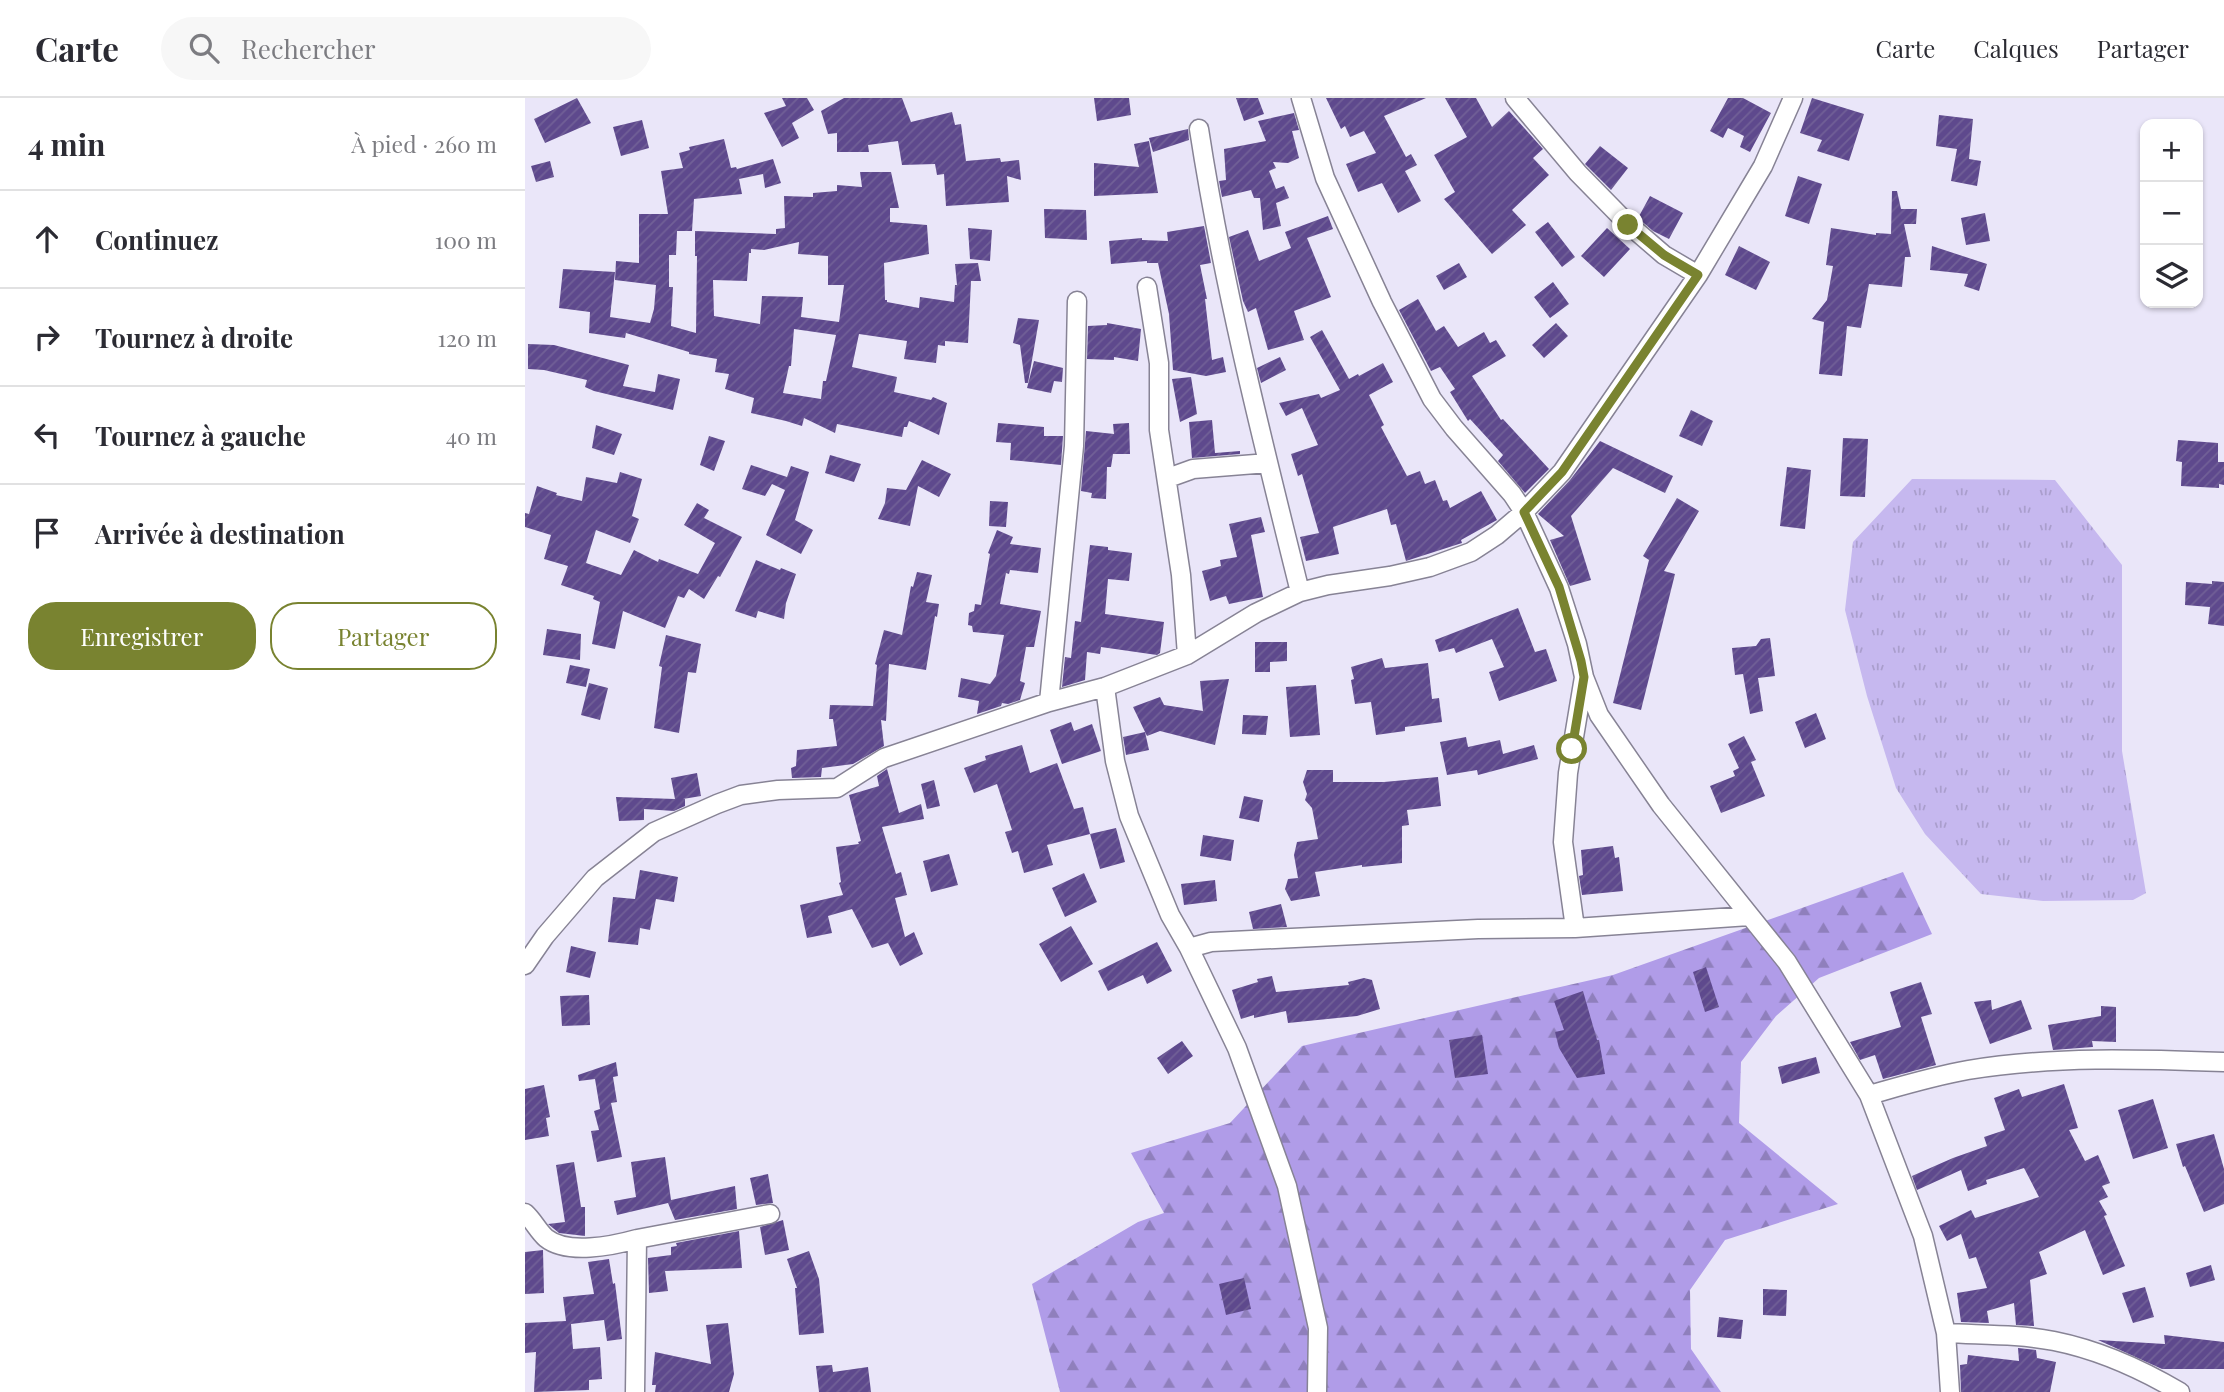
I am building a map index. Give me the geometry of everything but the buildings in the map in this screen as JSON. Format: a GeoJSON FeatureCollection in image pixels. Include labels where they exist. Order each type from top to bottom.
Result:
{"type":"FeatureCollection","features":[{"type":"Feature","properties":{"kind":"street"},"geometry":{"type":"LineString","coordinates":[[1301,98],[1325,178],[1432,399],[1524,512],[1559,587],[1584,677],[1599,715],[1646,782],[1787,962],[1869,1095],[1923,1236],[1946,1333],[1949,1392]]}},
{"type":"Feature","properties":{"kind":"street"},"geometry":{"type":"LineString","coordinates":[[1515,98],[1578,173],[1628,225],[1664,255],[1698,275]]}},
{"type":"Feature","properties":{"kind":"street"},"geometry":{"type":"LineString","coordinates":[[525,965],[545,936],[595,878],[654,832],[741,795],[778,790],[837,788],[884,758],[1049,702],[1105,687],[1187,655],[1256,613],[1300,592],[1430,567],[1471,552],[1497,535],[1524,512],[1562,472],[1698,275],[1763,166],[1793,98]]}},
{"type":"Feature","properties":{"kind":"street"},"geometry":{"type":"LineString","coordinates":[[1199,129],[1209,195],[1248,377],[1300,592]]}},
{"type":"Feature","properties":{"kind":"street"},"geometry":{"type":"LineString","coordinates":[[1147,287],[1159,363],[1159,430],[1181,575],[1187,655]]}},
{"type":"Feature","properties":{"kind":"street"},"geometry":{"type":"LineString","coordinates":[[1049,702],[1075,446],[1077,301]]}},
{"type":"Feature","properties":{"kind":"street"},"geometry":{"type":"LineString","coordinates":[[1168,478],[1193,469],[1268,463]]}},
{"type":"Feature","properties":{"kind":"street"},"geometry":{"type":"LineString","coordinates":[[1575,928],[1563,842],[1568,773],[1584,677]]}},
{"type":"Feature","properties":{"kind":"street"},"geometry":{"type":"LineString","coordinates":[[1105,687],[1115,761],[1129,816],[1170,915],[1189,948],[1237,1048],[1287,1186],[1318,1328],[1317,1392]]}},
{"type":"Feature","properties":{"kind":"street"},"geometry":{"type":"LineString","coordinates":[[1170,915],[1211,942]]}},
{"type":"Feature","properties":{"kind":"street"},"geometry":{"type":"LineString","coordinates":[[1189,948],[1211,942],[1478,929],[1575,928],[1749,916]]}},
{"type":"Feature","properties":{"kind":"street"},"geometry":{"type":"LineString","coordinates":[[1869,1095],[1966,1071],[2029,1062],[2224,1062]]}},
{"type":"Feature","properties":{"kind":"street"},"geometry":{"type":"LineString","coordinates":[[525,1213],[544,1237],[558,1246],[614,1245],[770,1214]]}},
{"type":"Feature","properties":{"kind":"street"},"geometry":{"type":"LineString","coordinates":[[635,1392],[636,1239]]}},
{"type":"Feature","properties":{"kind":"street"},"geometry":{"type":"LineString","coordinates":[[1946,1333],[2012,1336],[2055,1342],[2107,1356],[2180,1392]]}},
{"type":"Feature","properties":{"kind":"green space"},"geometry":{"type":"Polygon","coordinates":[[[1912,479],[2055,480],[2122,565],[2122,751],[2146,893],[2133,900],[2043,901],[1981,894],[1925,834],[1896,788],[1867,696],[1845,610],[1853,542],[1912,479]]]}},
{"type":"Feature","properties":{"kind":"green space"},"geometry":{"type":"Polygon","coordinates":[[[1903,872],[1932,934],[1819,978],[1776,1016],[1741,1062],[1739,1123],[1838,1204],[1725,1240],[1690,1290],[1691,1349],[1721,1392],[1060,1392],[1032,1284],[1138,1222],[1164,1213],[1131,1153],[1230,1123],[1302,1046],[1613,975],[1903,872]]]}},
{"type":"Feature","properties":{"kind":"route"},"geometry":{"type":"LineString","coordinates":[[1572,749],[1584,677],[1581,661],[1559,587],[1524,512],[1562,472],[1698,275],[1664,255],[1628,225]]}}]}
